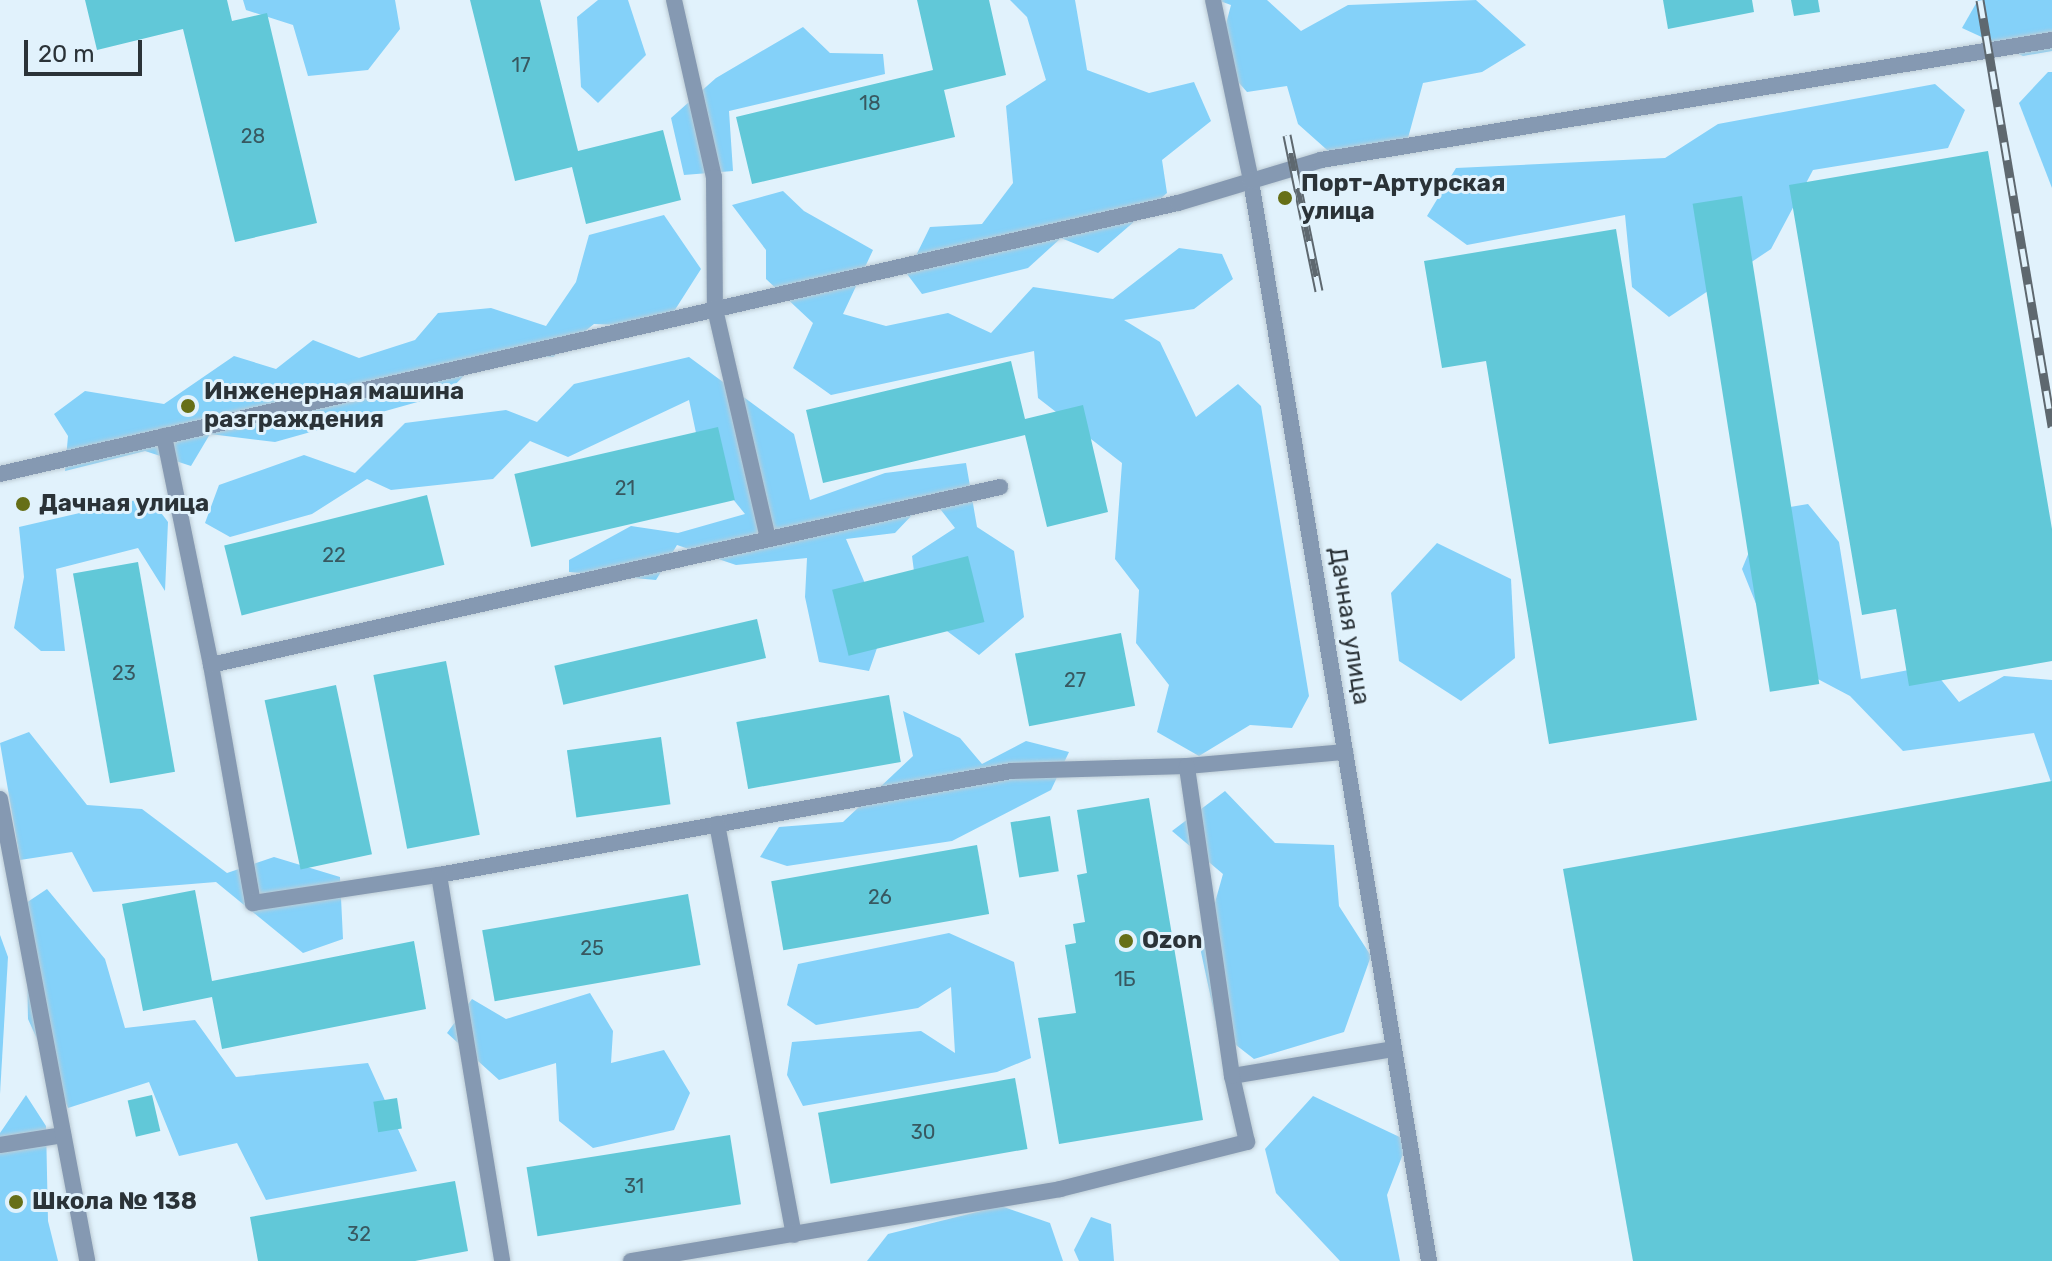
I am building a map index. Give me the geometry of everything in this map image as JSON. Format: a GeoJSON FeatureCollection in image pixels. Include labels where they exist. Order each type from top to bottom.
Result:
{"type":"FeatureCollection","features":[{"type":"Feature","properties":{"kind":"street"},"geometry":{"type":"LineString","coordinates":[[674,0],[714,177],[715,309],[768,539]]}},
{"type":"Feature","properties":{"kind":"street","name":"Дачная улица"},"geometry":{"type":"LineString","coordinates":[[1213,0],[1251,181],[1429,1261]]}},
{"type":"Feature","properties":{"kind":"street"},"geometry":{"type":"LineString","coordinates":[[0,474],[1178,203],[1321,160],[2052,40]]}},
{"type":"Feature","properties":{"kind":"street"},"geometry":{"type":"LineString","coordinates":[[164,436],[211,665],[253,903],[439,875],[1011,771],[1187,766],[1345,752]]}},
{"type":"Feature","properties":{"kind":"street"},"geometry":{"type":"LineString","coordinates":[[211,665],[1000,487]]}},
{"type":"Feature","properties":{"kind":"street"},"geometry":{"type":"LineString","coordinates":[[631,1261],[1060,1189],[1247,1142],[1232,1076],[1187,766]]}},
{"type":"Feature","properties":{"kind":"street"},"geometry":{"type":"LineString","coordinates":[[0,799],[87,1261]]}},
{"type":"Feature","properties":{"kind":"street"},"geometry":{"type":"LineString","coordinates":[[717,824],[794,1235]]}},
{"type":"Feature","properties":{"kind":"street"},"geometry":{"type":"LineString","coordinates":[[439,875],[502,1261]]}},
{"type":"Feature","properties":{"kind":"street"},"geometry":{"type":"LineString","coordinates":[[1232,1076],[1394,1049]]}},
{"type":"Feature","properties":{"kind":"street"},"geometry":{"type":"LineString","coordinates":[[0,1145],[63,1135]]}},
{"type":"Feature","properties":{"kind":"shaded area"},"geometry":{"type":"Polygon","coordinates":[[[243,0],[395,0],[400,29],[368,70],[308,76],[293,25],[246,10],[243,0]]]}},
{"type":"Feature","properties":{"kind":"shaded area"},"geometry":{"type":"Polygon","coordinates":[[[598,0],[628,0],[646,55],[598,103],[581,87],[577,17],[598,0]]]}},
{"type":"Feature","properties":{"kind":"shaded area"},"geometry":{"type":"Polygon","coordinates":[[[1010,0],[1075,0],[1087,70],[1149,93],[1194,82],[1211,121],[1162,160],[1167,193],[1098,253],[1061,238],[1028,268],[922,294],[907,274],[930,227],[982,224],[1013,183],[1006,106],[1046,80],[1027,17],[1010,0]]]}},
{"type":"Feature","properties":{"kind":"shaded area"},"geometry":{"type":"Polygon","coordinates":[[[1217,0],[1267,0],[1301,31],[1348,5],[1476,0],[1526,45],[1482,72],[1423,83],[1405,149],[1344,165],[1298,124],[1287,86],[1247,92],[1217,58],[1231,5],[1217,0]]]}},
{"type":"Feature","properties":{"kind":"shaded area"},"geometry":{"type":"Polygon","coordinates":[[[1978,0],[2052,0],[2052,51],[2023,56],[1962,28],[1978,0]]]}},
{"type":"Feature","properties":{"kind":"shaded area"},"geometry":{"type":"Polygon","coordinates":[[[803,27],[830,53],[883,54],[885,74],[729,111],[733,171],[684,175],[671,118],[716,78],[803,27]]]}},
{"type":"Feature","properties":{"kind":"shaded area"},"geometry":{"type":"Polygon","coordinates":[[[2048,72],[2052,72],[2052,188],[2019,103],[2048,72]]]}},
{"type":"Feature","properties":{"kind":"shaded area"},"geometry":{"type":"Polygon","coordinates":[[[1935,84],[1965,110],[1948,148],[1813,170],[1771,249],[1669,317],[1632,287],[1625,215],[1467,245],[1427,216],[1456,168],[1665,158],[1718,124],[1935,84]]]}},
{"type":"Feature","properties":{"kind":"shaded area"},"geometry":{"type":"Polygon","coordinates":[[[783,191],[804,211],[873,250],[843,314],[886,326],[948,313],[991,333],[1033,287],[1113,299],[1179,248],[1222,254],[1233,279],[1194,309],[1124,320],[1160,342],[1196,417],[1238,384],[1261,406],[1309,696],[1292,728],[1250,725],[1199,756],[1157,732],[1169,685],[1136,643],[1139,590],[1115,559],[1122,463],[1038,398],[1034,351],[831,395],[793,368],[813,323],[766,279],[766,250],[732,205],[783,191]]]}},
{"type":"Feature","properties":{"kind":"shaded area"},"geometry":{"type":"Polygon","coordinates":[[[664,215],[701,269],[664,327],[594,324],[553,357],[484,355],[446,394],[275,442],[210,434],[191,466],[145,451],[65,471],[68,436],[54,414],[85,391],[164,404],[234,356],[276,369],[313,340],[359,358],[415,340],[438,313],[491,308],[546,326],[576,282],[589,235],[664,215]]]}},
{"type":"Feature","properties":{"kind":"shaded area"},"geometry":{"type":"Polygon","coordinates":[[[689,357],[794,434],[810,500],[885,473],[966,463],[977,527],[1014,551],[1024,617],[979,655],[919,610],[912,556],[955,528],[930,496],[895,533],[846,539],[884,628],[869,671],[819,662],[805,597],[807,558],[736,565],[677,545],[656,580],[569,572],[569,560],[631,526],[678,533],[745,514],[702,461],[689,400],[568,457],[530,441],[493,479],[391,490],[367,479],[312,514],[230,537],[205,523],[219,485],[304,455],[355,473],[405,423],[506,410],[537,422],[574,384],[689,357]]]}},
{"type":"Feature","properties":{"kind":"shaded area"},"geometry":{"type":"Polygon","coordinates":[[[149,497],[168,522],[165,591],[138,548],[56,569],[65,651],[41,651],[14,628],[24,577],[19,527],[149,497]]]}},
{"type":"Feature","properties":{"kind":"shaded area"},"geometry":{"type":"Polygon","coordinates":[[[1808,504],[1839,542],[1861,679],[1930,666],[1959,702],[2004,676],[2052,680],[2052,785],[2034,733],[1903,751],[1850,696],[1778,658],[1742,569],[1766,511],[1808,504]]]}},
{"type":"Feature","properties":{"kind":"shaded area"},"geometry":{"type":"Polygon","coordinates":[[[1437,543],[1511,579],[1515,658],[1461,701],[1399,661],[1391,593],[1437,543]]]}},
{"type":"Feature","properties":{"kind":"shaded area"},"geometry":{"type":"Polygon","coordinates":[[[903,711],[960,738],[982,764],[1026,741],[1069,752],[1051,790],[952,841],[787,866],[760,857],[779,827],[843,822],[913,756],[903,711]]]}},
{"type":"Feature","properties":{"kind":"shaded area"},"geometry":{"type":"Polygon","coordinates":[[[29,732],[87,805],[142,809],[227,873],[274,857],[340,877],[343,939],[303,953],[216,882],[93,892],[72,852],[20,860],[0,743],[29,732]]]}},
{"type":"Feature","properties":{"kind":"shaded area"},"geometry":{"type":"Polygon","coordinates":[[[1225,791],[1275,843],[1334,845],[1339,906],[1371,956],[1344,1032],[1254,1059],[1218,1031],[1201,952],[1223,874],[1172,831],[1225,791]]]}},
{"type":"Feature","properties":{"kind":"shaded area"},"geometry":{"type":"Polygon","coordinates":[[[47,889],[105,959],[125,1028],[195,1020],[236,1077],[368,1063],[417,1171],[266,1200],[237,1143],[179,1156],[149,1082],[68,1108],[28,1019],[26,903],[47,889]]]}},
{"type":"Feature","properties":{"kind":"shaded area"},"geometry":{"type":"Polygon","coordinates":[[[949,933],[1014,962],[1031,1058],[997,1072],[803,1106],[787,1075],[792,1042],[921,1031],[955,1053],[951,987],[918,1008],[816,1025],[787,1005],[798,964],[949,933]]]}},
{"type":"Feature","properties":{"kind":"shaded area"},"geometry":{"type":"Polygon","coordinates":[[[0,935],[8,957],[0,1094],[0,935]]]}},
{"type":"Feature","properties":{"kind":"shaded area"},"geometry":{"type":"Polygon","coordinates":[[[590,993],[613,1031],[611,1063],[664,1050],[690,1093],[674,1130],[593,1148],[559,1121],[556,1063],[499,1080],[447,1033],[472,999],[506,1019],[590,993]]]}},
{"type":"Feature","properties":{"kind":"shaded area"},"geometry":{"type":"Polygon","coordinates":[[[26,1095],[46,1126],[48,1221],[58,1261],[0,1261],[0,1133],[26,1095]]]}},
{"type":"Feature","properties":{"kind":"shaded area"},"geometry":{"type":"Polygon","coordinates":[[[1313,1096],[1408,1141],[1387,1195],[1400,1261],[1340,1261],[1276,1193],[1265,1149],[1313,1096]]]}},
{"type":"Feature","properties":{"kind":"shaded area"},"geometry":{"type":"Polygon","coordinates":[[[1001,1206],[1050,1223],[1063,1261],[867,1261],[888,1234],[1001,1206]]]}},
{"type":"Feature","properties":{"kind":"shaded area"},"geometry":{"type":"Polygon","coordinates":[[[1091,1217],[1111,1224],[1114,1261],[1079,1261],[1074,1250],[1091,1217]]]}},
{"type":"Feature","properties":{"kind":"building"},"geometry":{"type":"Polygon","coordinates":[[[85,0],[227,0],[232,21],[267,13],[317,223],[235,242],[183,29],[97,50],[85,0]]]}},
{"type":"Feature","properties":{"kind":"building"},"geometry":{"type":"Polygon","coordinates":[[[470,0],[540,0],[578,151],[663,130],[681,200],[586,224],[572,167],[515,181],[470,0]]]}},
{"type":"Feature","properties":{"kind":"building"},"geometry":{"type":"Polygon","coordinates":[[[917,0],[989,0],[1006,75],[944,90],[955,137],[752,184],[736,117],[933,70],[917,0]]]}},
{"type":"Feature","properties":{"kind":"building"},"geometry":{"type":"Polygon","coordinates":[[[1663,0],[1752,0],[1754,12],[1668,29],[1663,0]]]}},
{"type":"Feature","properties":{"kind":"building"},"geometry":{"type":"Polygon","coordinates":[[[1791,0],[1818,0],[1820,12],[1794,16],[1791,0]]]}},
{"type":"Feature","properties":{"kind":"building"},"geometry":{"type":"Polygon","coordinates":[[[1988,151],[2052,529],[2052,661],[1909,686],[1896,609],[1862,615],[1789,185],[1988,151]]]}},
{"type":"Feature","properties":{"kind":"building"},"geometry":{"type":"Polygon","coordinates":[[[1742,196],[1819,684],[1770,692],[1693,204],[1742,196]]]}},
{"type":"Feature","properties":{"kind":"building"},"geometry":{"type":"Polygon","coordinates":[[[1616,229],[1697,720],[1549,744],[1486,361],[1442,368],[1424,261],[1616,229]]]}},
{"type":"Feature","properties":{"kind":"building"},"geometry":{"type":"Polygon","coordinates":[[[1011,361],[1025,419],[1083,405],[1108,512],[1047,527],[1025,435],[823,483],[806,410],[1011,361]]]}},
{"type":"Feature","properties":{"kind":"building"},"geometry":{"type":"Polygon","coordinates":[[[718,427],[735,500],[531,547],[514,474],[718,427]]]}},
{"type":"Feature","properties":{"kind":"building"},"geometry":{"type":"Polygon","coordinates":[[[427,495],[444,565],[242,615],[224,546],[427,495]]]}},
{"type":"Feature","properties":{"kind":"building"},"geometry":{"type":"Polygon","coordinates":[[[968,556],[984,622],[849,656],[832,590],[968,556]]]}},
{"type":"Feature","properties":{"kind":"building"},"geometry":{"type":"Polygon","coordinates":[[[138,562],[175,772],[110,783],[73,573],[138,562]]]}},
{"type":"Feature","properties":{"kind":"building"},"geometry":{"type":"Polygon","coordinates":[[[757,619],[766,658],[563,705],[554,666],[757,619]]]}},
{"type":"Feature","properties":{"kind":"building"},"geometry":{"type":"Polygon","coordinates":[[[1121,633],[1135,706],[1029,726],[1015,654],[1121,633]]]}},
{"type":"Feature","properties":{"kind":"building"},"geometry":{"type":"Polygon","coordinates":[[[446,661],[480,835],[407,849],[373,675],[446,661]]]}},
{"type":"Feature","properties":{"kind":"building"},"geometry":{"type":"Polygon","coordinates":[[[336,685],[372,854],[301,869],[265,700],[336,685]]]}},
{"type":"Feature","properties":{"kind":"building"},"geometry":{"type":"Polygon","coordinates":[[[889,695],[901,762],[748,789],[736,722],[889,695]]]}},
{"type":"Feature","properties":{"kind":"building"},"geometry":{"type":"Polygon","coordinates":[[[661,737],[670,804],[576,818],[567,750],[661,737]]]}},
{"type":"Feature","properties":{"kind":"building"},"geometry":{"type":"Polygon","coordinates":[[[2052,781],[2052,1261],[1633,1261],[1563,869],[2052,781]]]}},
{"type":"Feature","properties":{"kind":"building"},"geometry":{"type":"Polygon","coordinates":[[[1149,798],[1203,1120],[1059,1144],[1038,1018],[1076,1013],[1065,945],[1076,943],[1073,924],[1085,922],[1077,875],[1087,873],[1077,810],[1149,798]]]}},
{"type":"Feature","properties":{"kind":"building"},"geometry":{"type":"Polygon","coordinates":[[[1050,816],[1059,871],[1019,878],[1010,822],[1050,816]]]}},
{"type":"Feature","properties":{"kind":"building"},"geometry":{"type":"Polygon","coordinates":[[[977,845],[989,914],[783,950],[771,881],[977,845]]]}},
{"type":"Feature","properties":{"kind":"building"},"geometry":{"type":"Polygon","coordinates":[[[195,890],[212,981],[414,941],[426,1009],[222,1049],[212,997],[143,1011],[122,904],[195,890]]]}},
{"type":"Feature","properties":{"kind":"building"},"geometry":{"type":"Polygon","coordinates":[[[688,894],[701,965],[495,1001],[482,930],[688,894]]]}},
{"type":"Feature","properties":{"kind":"building"},"geometry":{"type":"Polygon","coordinates":[[[1015,1078],[1028,1149],[831,1184],[818,1113],[1015,1078]]]}},
{"type":"Feature","properties":{"kind":"building"},"geometry":{"type":"Polygon","coordinates":[[[152,1095],[160,1131],[136,1137],[128,1101],[152,1095]]]}},
{"type":"Feature","properties":{"kind":"building"},"geometry":{"type":"Polygon","coordinates":[[[397,1098],[402,1129],[378,1132],[373,1102],[397,1098]]]}},
{"type":"Feature","properties":{"kind":"building"},"geometry":{"type":"Polygon","coordinates":[[[730,1135],[741,1204],[537,1236],[527,1167],[730,1135]]]}},
{"type":"Feature","properties":{"kind":"building"},"geometry":{"type":"Polygon","coordinates":[[[455,1181],[468,1251],[415,1261],[258,1261],[250,1217],[455,1181]]]}},
{"type":"Feature","properties":{"kind":"railway"},"geometry":{"type":"LineString","coordinates":[[1980,0],[2052,427]]}},
{"type":"Feature","properties":{"kind":"railway"},"geometry":{"type":"LineString","coordinates":[[1287,135],[1319,291]]}},
{"type":"Feature","properties":{"kind":"place","name":"Порт-Артурская улица"},"geometry":{"type":"Point","coordinates":[1285,198]}},
{"type":"Feature","properties":{"kind":"place","name":"Инженерная машина разграждения"},"geometry":{"type":"Point","coordinates":[188,406]}},
{"type":"Feature","properties":{"kind":"place","name":"Дачная улица"},"geometry":{"type":"Point","coordinates":[23,504]}},
{"type":"Feature","properties":{"kind":"place","name":"Ozon"},"geometry":{"type":"Point","coordinates":[1126,941]}},
{"type":"Feature","properties":{"kind":"place","name":"Школа № 138"},"geometry":{"type":"Point","coordinates":[16,1202]}}]}
